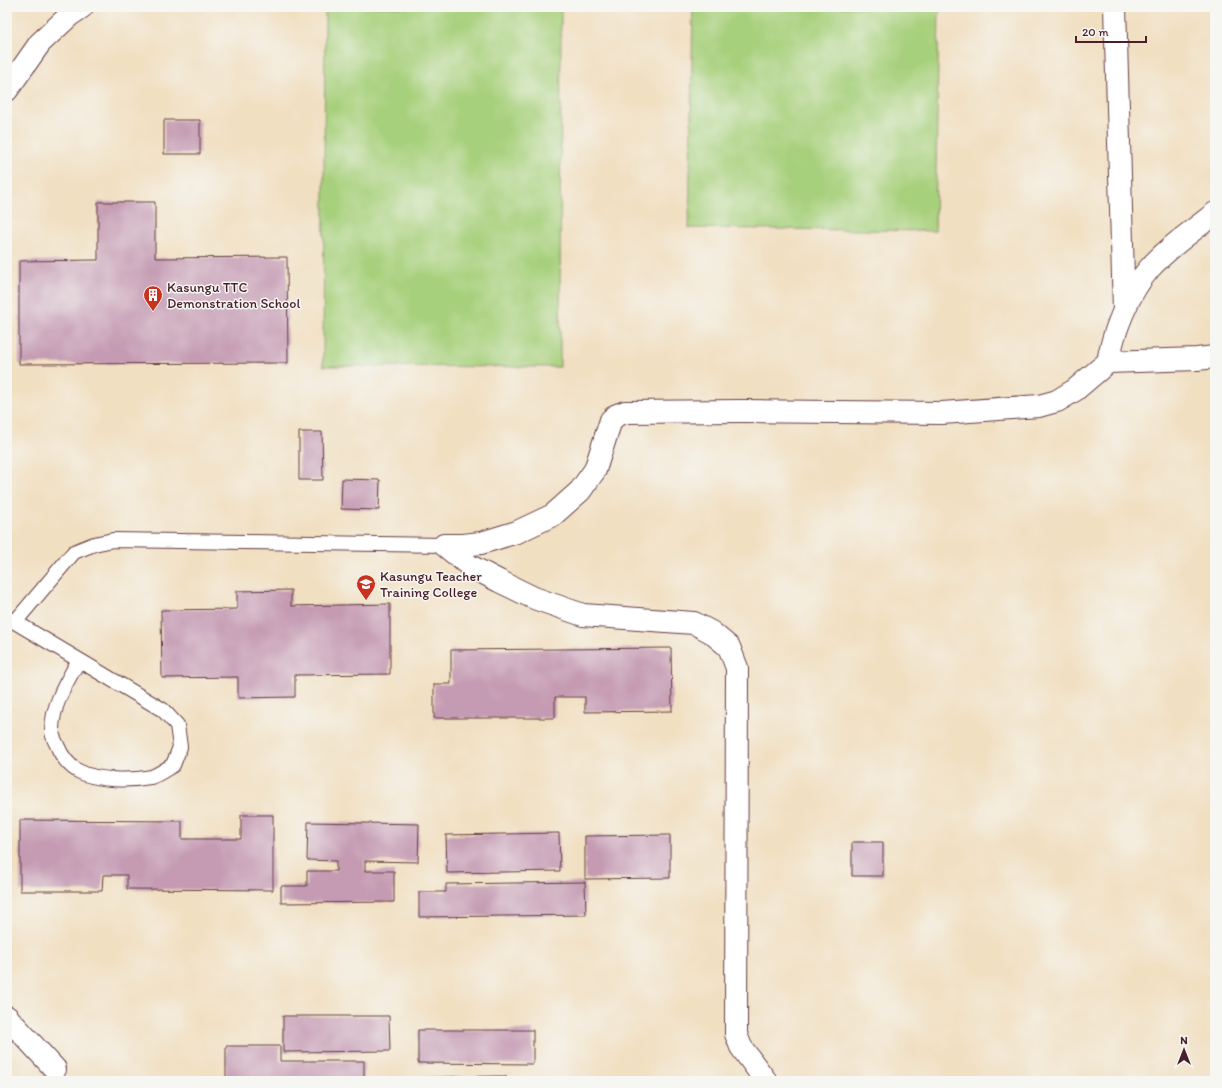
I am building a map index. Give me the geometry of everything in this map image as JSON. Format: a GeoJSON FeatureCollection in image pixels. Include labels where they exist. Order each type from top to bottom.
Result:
{"type":"FeatureCollection","features":[{"type":"Feature","properties":{"kind":"street"},"geometry":{"type":"LineString","coordinates":[[7,90],[40,43],[82,7]]}},
{"type":"Feature","properties":{"kind":"street"},"geometry":{"type":"LineString","coordinates":[[1115,7],[1124,311]]}},
{"type":"Feature","properties":{"kind":"street"},"geometry":{"type":"LineString","coordinates":[[1108,362],[1110,351],[1124,311],[1135,289],[1149,268],[1215,213]]}},
{"type":"Feature","properties":{"kind":"street"},"geometry":{"type":"LineString","coordinates":[[444,545],[481,543],[517,532],[553,515],[580,491],[595,470],[611,420],[616,415],[625,412],[749,411],[942,413],[1039,406],[1057,402],[1108,362],[1215,357]]}},
{"type":"Feature","properties":{"kind":"street"},"geometry":{"type":"LineString","coordinates":[[444,545],[470,566],[534,598],[583,615],[694,623],[711,632],[729,647],[737,668],[736,1034],[741,1047],[766,1081]]}},
{"type":"Feature","properties":{"kind":"street"},"geometry":{"type":"LineString","coordinates":[[7,1017],[55,1069]]}},
{"type":"Feature","properties":{"kind":"lane"},"geometry":{"type":"LineString","coordinates":[[80,660],[66,684],[54,712],[52,733],[61,754],[79,771],[97,777],[134,779],[153,777],[173,766],[180,746],[177,725],[163,710],[80,660],[11,620],[74,552],[94,544],[113,540],[444,545]]}},
{"type":"Feature","properties":{"kind":"green space"},"geometry":{"type":"Polygon","coordinates":[[[325,7],[561,7],[560,367],[323,366],[325,7]]]}},
{"type":"Feature","properties":{"kind":"green space"},"geometry":{"type":"Polygon","coordinates":[[[693,7],[939,7],[935,231],[689,228],[693,7]]]}},
{"type":"Feature","properties":{"kind":"building"},"geometry":{"type":"Polygon","coordinates":[[[164,120],[200,120],[200,154],[164,154],[164,120]]]}},
{"type":"Feature","properties":{"kind":"building","name":"Kasungu TTC Demonstration School"},"geometry":{"type":"Polygon","coordinates":[[[98,202],[155,202],[155,258],[287,257],[288,363],[19,364],[19,261],[98,260],[98,202]]]}},
{"type":"Feature","properties":{"kind":"building"},"geometry":{"type":"Polygon","coordinates":[[[299,432],[322,432],[323,480],[299,480],[299,432]]]}},
{"type":"Feature","properties":{"kind":"building"},"geometry":{"type":"Polygon","coordinates":[[[342,479],[380,480],[379,510],[341,509],[342,479]]]}},
{"type":"Feature","properties":{"kind":"building"},"geometry":{"type":"Polygon","coordinates":[[[291,590],[291,606],[390,604],[390,674],[295,675],[295,697],[238,698],[238,677],[162,678],[161,610],[237,609],[237,591],[291,590]]]}},
{"type":"Feature","properties":{"kind":"building"},"geometry":{"type":"Polygon","coordinates":[[[671,648],[672,711],[585,712],[585,697],[555,697],[555,718],[434,718],[434,684],[451,684],[451,650],[671,648]]]}},
{"type":"Feature","properties":{"kind":"building"},"geometry":{"type":"Polygon","coordinates":[[[241,815],[273,815],[273,890],[127,889],[127,875],[103,875],[102,891],[20,891],[20,820],[182,821],[182,839],[241,839],[241,815]]]}},
{"type":"Feature","properties":{"kind":"building"},"geometry":{"type":"Polygon","coordinates":[[[308,822],[419,824],[418,862],[365,861],[365,871],[394,871],[394,902],[281,903],[281,886],[307,886],[307,871],[336,871],[336,861],[307,860],[308,822]]]}},
{"type":"Feature","properties":{"kind":"building"},"geometry":{"type":"Polygon","coordinates":[[[559,833],[560,871],[447,873],[446,835],[559,833]]]}},
{"type":"Feature","properties":{"kind":"building"},"geometry":{"type":"Polygon","coordinates":[[[670,835],[670,878],[585,879],[585,836],[670,835]]]}},
{"type":"Feature","properties":{"kind":"building"},"geometry":{"type":"Polygon","coordinates":[[[852,842],[883,842],[883,876],[852,876],[852,842]]]}},
{"type":"Feature","properties":{"kind":"building"},"geometry":{"type":"Polygon","coordinates":[[[585,882],[586,915],[419,917],[419,892],[446,892],[446,884],[585,882]]]}},
{"type":"Feature","properties":{"kind":"building"},"geometry":{"type":"Polygon","coordinates":[[[283,1016],[389,1016],[390,1051],[283,1052],[283,1016]]]}},
{"type":"Feature","properties":{"kind":"building"},"geometry":{"type":"Polygon","coordinates":[[[418,1030],[533,1030],[533,1064],[418,1063],[418,1030]]]}},
{"type":"Feature","properties":{"kind":"building"},"geometry":{"type":"Polygon","coordinates":[[[226,1046],[280,1046],[280,1061],[364,1061],[364,1081],[226,1081],[226,1046]]]}},
{"type":"Feature","properties":{"kind":"building"},"geometry":{"type":"Polygon","coordinates":[[[506,1076],[506,1081],[394,1081],[394,1078],[506,1076]]]}},
{"type":"Feature","properties":{"kind":"place","name":"Kasungu TTC Demonstration School"},"geometry":{"type":"Point","coordinates":[153,312]}},
{"type":"Feature","properties":{"kind":"place","name":"Kasungu Teacher Training College"},"geometry":{"type":"Point","coordinates":[366,601]}}]}
